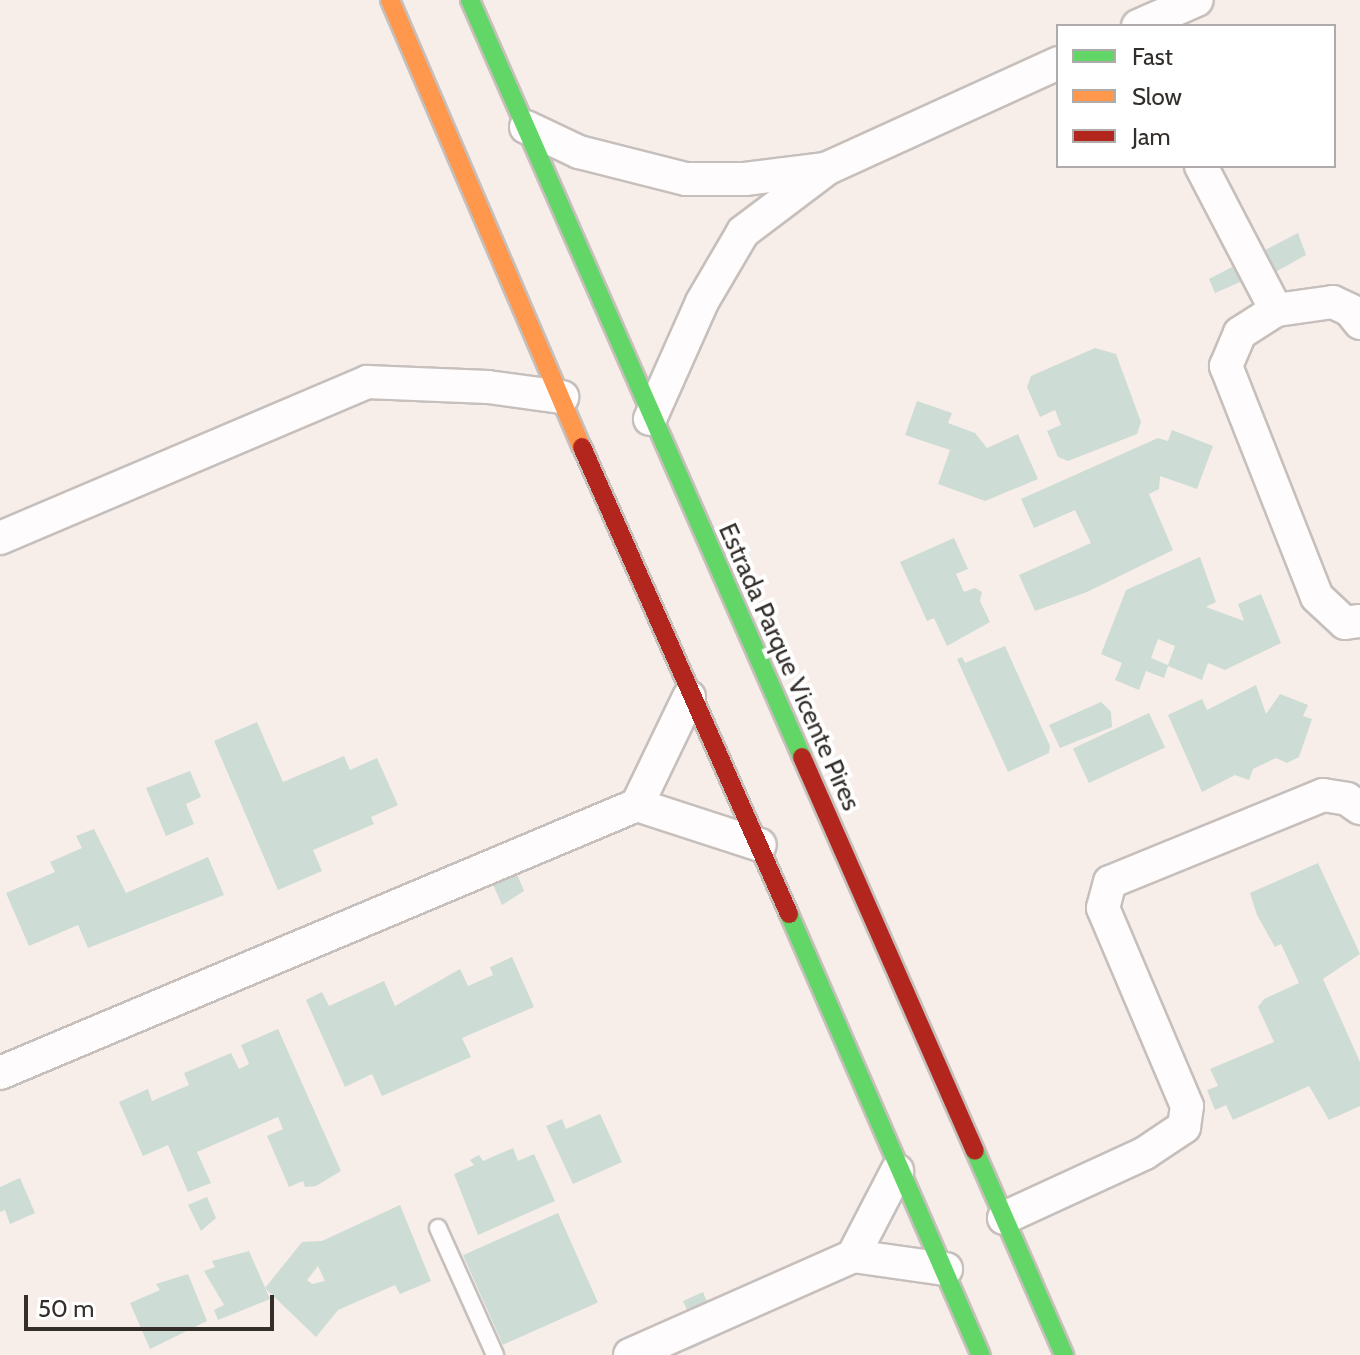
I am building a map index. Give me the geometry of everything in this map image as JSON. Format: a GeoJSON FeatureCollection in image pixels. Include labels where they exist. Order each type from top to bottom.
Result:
{"type":"FeatureCollection","features":[{"type":"Feature","properties":{"kind":"main road"},"geometry":{"type":"LineString","coordinates":[[390,0],[689,697],[760,845],[897,1171],[946,1269],[981,1355]]}},
{"type":"Feature","properties":{"kind":"main road","name":"Estrada Parque Vicente Pires"},"geometry":{"type":"LineString","coordinates":[[470,0],[650,419],[1064,1355]]}},
{"type":"Feature","properties":{"kind":"street"},"geometry":{"type":"LineString","coordinates":[[1143,24],[1197,0]]}},
{"type":"Feature","properties":{"kind":"street"},"geometry":{"type":"LineString","coordinates":[[650,419],[702,302],[743,232],[828,168],[1056,64]]}},
{"type":"Feature","properties":{"kind":"street"},"geometry":{"type":"LineString","coordinates":[[526,127],[579,152],[686,179],[745,179],[828,168]]}},
{"type":"Feature","properties":{"kind":"street"},"geometry":{"type":"LineString","coordinates":[[1202,168],[1276,310]]}},
{"type":"Feature","properties":{"kind":"street"},"geometry":{"type":"LineString","coordinates":[[1360,323],[1350,310],[1333,302],[1276,310],[1240,333],[1226,366],[1317,597],[1345,623],[1360,621]]}},
{"type":"Feature","properties":{"kind":"street"},"geometry":{"type":"LineString","coordinates":[[0,538],[367,382],[488,387],[562,397]]}},
{"type":"Feature","properties":{"kind":"street"},"geometry":{"type":"LineString","coordinates":[[637,805],[689,697]]}},
{"type":"Feature","properties":{"kind":"street"},"geometry":{"type":"LineString","coordinates":[[1004,1218],[1145,1153],[1184,1127],[1187,1106],[1103,908],[1110,882],[1323,795],[1347,799],[1360,808]]}},
{"type":"Feature","properties":{"kind":"street"},"geometry":{"type":"LineString","coordinates":[[0,1073],[637,805],[760,845]]}},
{"type":"Feature","properties":{"kind":"street"},"geometry":{"type":"LineString","coordinates":[[853,1256],[897,1171]]}},
{"type":"Feature","properties":{"kind":"street"},"geometry":{"type":"LineString","coordinates":[[630,1355],[853,1256],[946,1269]]}},
{"type":"Feature","properties":{"kind":"lane"},"geometry":{"type":"LineString","coordinates":[[438,1228],[495,1355]]}},
{"type":"Feature","properties":{"kind":"building"},"geometry":{"type":"Polygon","coordinates":[[[1298,233],[1306,255],[1270,275],[1268,270],[1215,293],[1209,279],[1298,233]]]}},
{"type":"Feature","properties":{"kind":"building"},"geometry":{"type":"Polygon","coordinates":[[[1095,348],[1116,354],[1141,422],[1137,434],[1068,461],[1058,457],[1047,431],[1061,425],[1055,410],[1040,417],[1027,387],[1031,376],[1095,348]]]}},
{"type":"Feature","properties":{"kind":"building"},"geometry":{"type":"Polygon","coordinates":[[[917,401],[952,413],[948,423],[975,433],[987,448],[1018,434],[1038,479],[985,501],[938,484],[950,450],[905,435],[917,401]]]}},
{"type":"Feature","properties":{"kind":"building"},"geometry":{"type":"Polygon","coordinates":[[[1172,430],[1213,446],[1197,489],[1160,476],[1159,489],[1149,494],[1173,550],[1087,592],[1035,611],[1019,575],[1091,543],[1075,510],[1034,528],[1021,499],[1158,438],[1168,441],[1172,430]]]}},
{"type":"Feature","properties":{"kind":"building"},"geometry":{"type":"Polygon","coordinates":[[[954,538],[968,569],[956,574],[964,592],[975,588],[982,592],[980,601],[990,622],[947,646],[934,618],[927,621],[900,562],[954,538]]]}},
{"type":"Feature","properties":{"kind":"building"},"geometry":{"type":"Polygon","coordinates":[[[1200,557],[1216,602],[1206,607],[1244,621],[1238,604],[1261,594],[1281,643],[1225,670],[1208,663],[1202,680],[1168,666],[1164,678],[1146,671],[1139,690],[1115,680],[1122,663],[1101,654],[1126,590],[1200,557]],[[1158,639],[1151,658],[1168,665],[1175,646],[1158,639]]]}},
{"type":"Feature","properties":{"kind":"building"},"geometry":{"type":"Polygon","coordinates":[[[1005,646],[1050,746],[1049,753],[1008,772],[957,659],[962,657],[965,663],[1005,646]]]}},
{"type":"Feature","properties":{"kind":"building"},"geometry":{"type":"Polygon","coordinates":[[[1256,685],[1266,714],[1280,694],[1308,705],[1303,716],[1312,719],[1299,757],[1287,763],[1276,758],[1253,769],[1249,780],[1235,775],[1202,792],[1168,715],[1202,699],[1207,710],[1256,685]]]}},
{"type":"Feature","properties":{"kind":"building"},"geometry":{"type":"Polygon","coordinates":[[[1101,702],[1111,712],[1112,727],[1060,748],[1049,725],[1101,702]]]}},
{"type":"Feature","properties":{"kind":"building"},"geometry":{"type":"Polygon","coordinates":[[[1149,713],[1165,747],[1089,783],[1073,748],[1149,713]]]}},
{"type":"Feature","properties":{"kind":"building"},"geometry":{"type":"Polygon","coordinates":[[[257,722],[283,782],[344,756],[350,770],[377,758],[398,805],[371,817],[374,824],[313,850],[322,871],[278,890],[214,741],[257,722]]]}},
{"type":"Feature","properties":{"kind":"building"},"geometry":{"type":"Polygon","coordinates":[[[190,771],[201,797],[186,804],[194,824],[166,836],[146,788],[190,771]]]}},
{"type":"Feature","properties":{"kind":"building"},"geometry":{"type":"Polygon","coordinates":[[[94,829],[126,893],[208,857],[224,895],[88,948],[78,925],[29,946],[6,893],[55,872],[50,862],[82,848],[76,836],[94,829]]]}},
{"type":"Feature","properties":{"kind":"building"},"geometry":{"type":"Polygon","coordinates":[[[512,862],[524,891],[502,905],[488,873],[512,862]]]}},
{"type":"Feature","properties":{"kind":"building"},"geometry":{"type":"Polygon","coordinates":[[[1318,863],[1360,954],[1323,979],[1360,1062],[1360,1106],[1329,1120],[1309,1086],[1233,1120],[1226,1105],[1215,1110],[1207,1090],[1218,1086],[1210,1069],[1274,1042],[1258,1007],[1264,999],[1299,983],[1281,944],[1275,947],[1257,915],[1250,893],[1318,863]]]}},
{"type":"Feature","properties":{"kind":"building"},"geometry":{"type":"Polygon","coordinates":[[[512,957],[534,1007],[462,1038],[471,1057],[382,1096],[372,1074],[345,1087],[306,1000],[322,992],[329,1006],[384,981],[395,1006],[460,969],[468,986],[493,975],[490,967],[512,957]]]}},
{"type":"Feature","properties":{"kind":"building"},"geometry":{"type":"Polygon","coordinates":[[[278,1029],[341,1171],[316,1186],[305,1187],[303,1181],[289,1187],[267,1136],[283,1129],[278,1117],[197,1152],[211,1183],[188,1192],[168,1145],[143,1156],[119,1102],[148,1089],[152,1101],[189,1085],[184,1073],[231,1053],[239,1069],[249,1064],[241,1045],[278,1029]]]}},
{"type":"Feature","properties":{"kind":"building"},"geometry":{"type":"Polygon","coordinates":[[[600,1114],[622,1162],[573,1184],[546,1126],[562,1119],[566,1129],[600,1114]]]}},
{"type":"Feature","properties":{"kind":"building"},"geometry":{"type":"Polygon","coordinates":[[[513,1148],[518,1161],[534,1154],[555,1201],[478,1235],[454,1174],[474,1165],[470,1160],[479,1155],[483,1161],[513,1148]]]}},
{"type":"Feature","properties":{"kind":"building"},"geometry":{"type":"Polygon","coordinates":[[[20,1178],[35,1213],[10,1224],[5,1210],[0,1212],[0,1187],[20,1178]]]}},
{"type":"Feature","properties":{"kind":"building"},"geometry":{"type":"Polygon","coordinates":[[[207,1197],[216,1218],[201,1231],[188,1205],[207,1197]]]}},
{"type":"Feature","properties":{"kind":"building"},"geometry":{"type":"Polygon","coordinates":[[[400,1205],[431,1281],[400,1294],[395,1285],[338,1310],[316,1337],[265,1288],[302,1242],[322,1241],[400,1205]],[[318,1266],[307,1280],[312,1284],[325,1281],[318,1266]]]}},
{"type":"Feature","properties":{"kind":"building"},"geometry":{"type":"Polygon","coordinates":[[[558,1213],[598,1303],[503,1345],[463,1255],[558,1213]]]}},
{"type":"Feature","properties":{"kind":"building"},"geometry":{"type":"Polygon","coordinates":[[[249,1251],[270,1299],[218,1320],[214,1310],[224,1305],[204,1271],[215,1267],[212,1261],[249,1251]]]}},
{"type":"Feature","properties":{"kind":"building"},"geometry":{"type":"Polygon","coordinates":[[[188,1274],[207,1321],[150,1349],[130,1303],[160,1290],[156,1284],[188,1274]]]}},
{"type":"Feature","properties":{"kind":"building"},"geometry":{"type":"Polygon","coordinates":[[[703,1292],[721,1335],[686,1351],[675,1326],[691,1319],[683,1301],[703,1292]]]}},
{"type":"Feature","properties":{"kind":"traffic: fast"},"geometry":{"type":"LineString","coordinates":[[470,0],[802,757]]}},
{"type":"Feature","properties":{"kind":"traffic: fast"},"geometry":{"type":"LineString","coordinates":[[789,914],[981,1355]]}},
{"type":"Feature","properties":{"kind":"traffic: fast"},"geometry":{"type":"LineString","coordinates":[[975,1151],[1064,1355]]}},
{"type":"Feature","properties":{"kind":"traffic: slow"},"geometry":{"type":"LineString","coordinates":[[390,0],[582,447]]}},
{"type":"Feature","properties":{"kind":"traffic: jam"},"geometry":{"type":"LineString","coordinates":[[582,447],[789,914]]}},
{"type":"Feature","properties":{"kind":"traffic: jam"},"geometry":{"type":"LineString","coordinates":[[802,757],[975,1151]]}}]}
